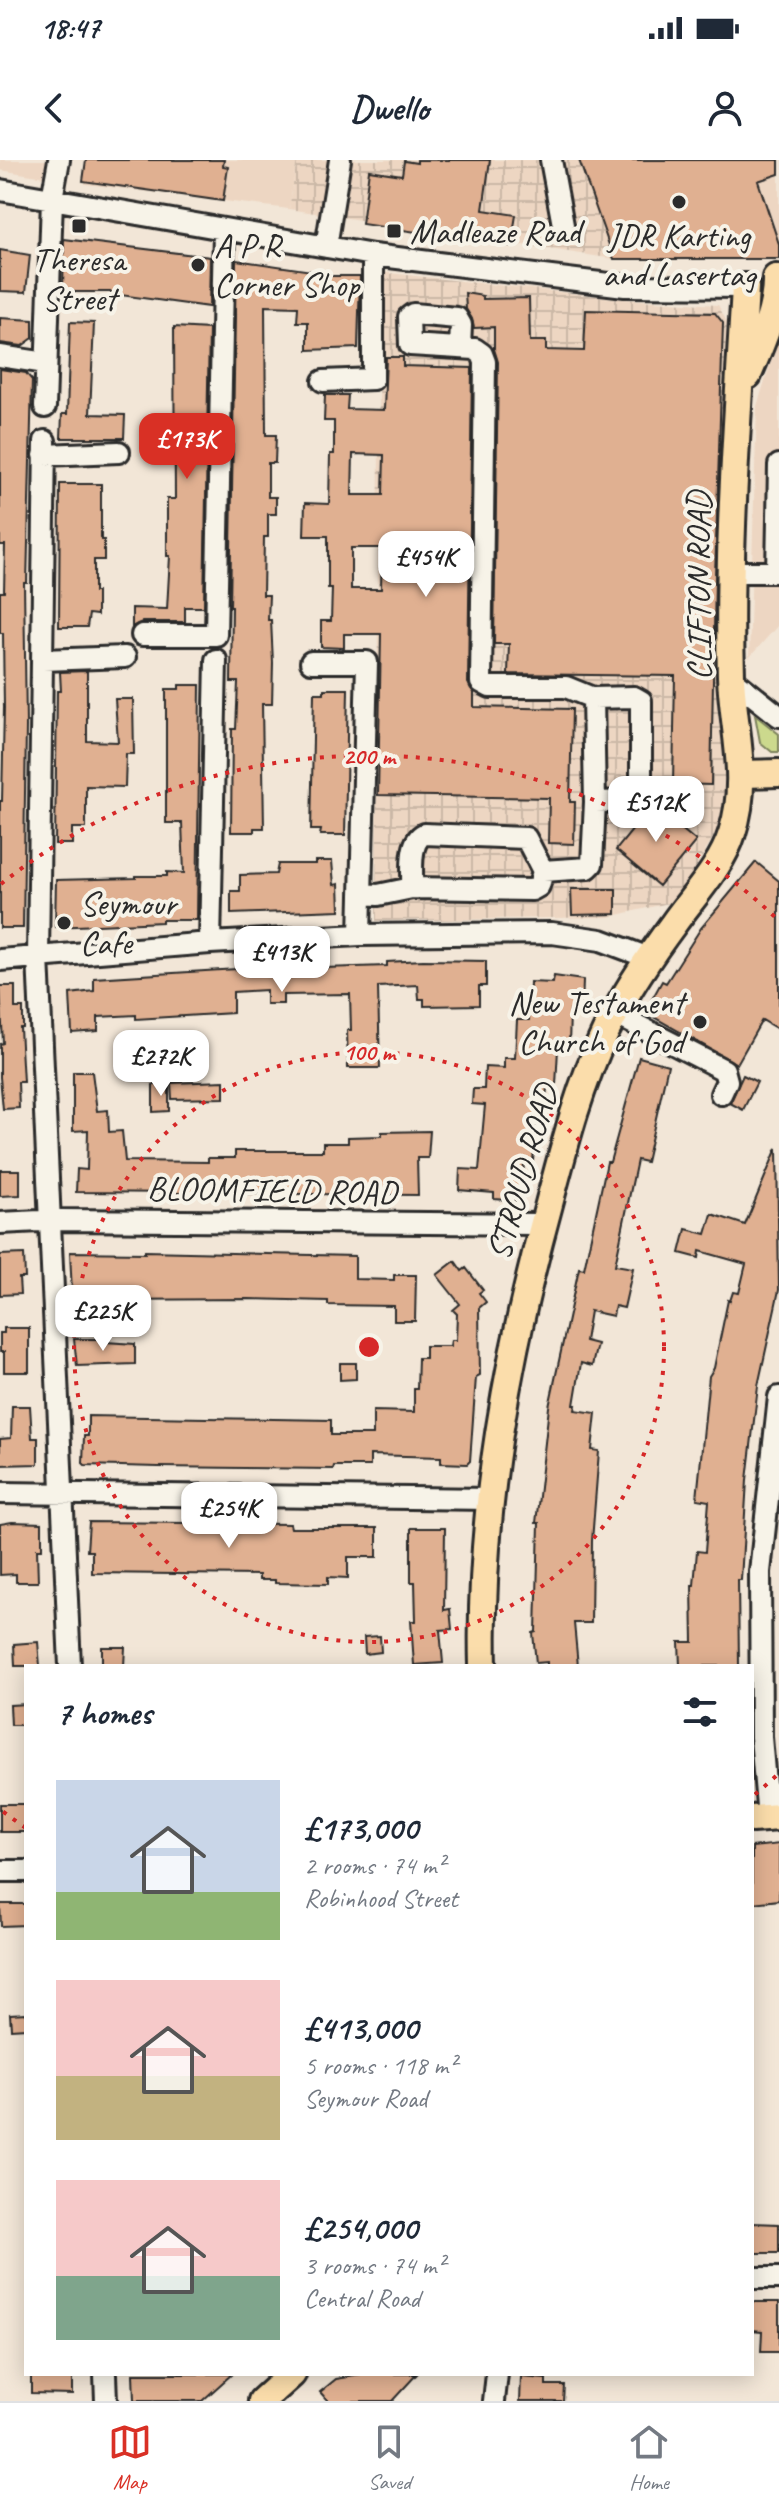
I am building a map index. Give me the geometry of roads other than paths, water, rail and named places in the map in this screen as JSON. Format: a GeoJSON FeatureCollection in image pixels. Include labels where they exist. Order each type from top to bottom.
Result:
{"type":"FeatureCollection","features":[{"type":"Feature","properties":{"kind":"main road"},"geometry":{"type":"LineString","coordinates":[[745,287],[778,284]]}},
{"type":"Feature","properties":{"kind":"main road","name":"CLIFTON ROAD"},"geometry":{"type":"LineString","coordinates":[[739,397],[755,358],[778,284]]}},
{"type":"Feature","properties":{"kind":"main road","name":"CLIFTON ROAD"},"geometry":{"type":"LineString","coordinates":[[742,774],[731,678],[745,287]]}},
{"type":"Feature","properties":{"kind":"main road"},"geometry":{"type":"LineString","coordinates":[[742,774],[779,773]]}},
{"type":"Feature","properties":{"kind":"main road","name":"STROUD ROAD"},"geometry":{"type":"LineString","coordinates":[[483,1664],[483,1567],[508,1374],[543,1224],[583,1089],[615,1014],[649,958],[723,853],[737,815],[742,774]]}},
{"type":"Feature","properties":{"kind":"main road"},"geometry":{"type":"LineString","coordinates":[[262,2401],[290,2376]]}},
{"type":"Feature","properties":{"kind":"street"},"geometry":{"type":"LineString","coordinates":[[45,407],[52,199],[59,160]]}},
{"type":"Feature","properties":{"kind":"street"},"geometry":{"type":"LineString","coordinates":[[326,247],[340,160]]}},
{"type":"Feature","properties":{"kind":"street"},"geometry":{"type":"LineString","coordinates":[[551,160],[563,225]]}},
{"type":"Feature","properties":{"kind":"street"},"geometry":{"type":"LineString","coordinates":[[0,190],[373,255],[625,286],[745,287]]}},
{"type":"Feature","properties":{"kind":"street"},"geometry":{"type":"LineString","coordinates":[[142,635],[216,635],[224,229]]}},
{"type":"Feature","properties":{"kind":"street"},"geometry":{"type":"LineString","coordinates":[[323,381],[373,379],[373,255]]}},
{"type":"Feature","properties":{"kind":"street"},"geometry":{"type":"LineString","coordinates":[[460,348],[475,349],[482,354],[485,362],[481,682],[490,687],[566,687],[593,698],[634,697],[641,701],[639,796],[635,801],[595,802]]}},
{"type":"Feature","properties":{"kind":"street"},"geometry":{"type":"LineString","coordinates":[[0,356],[46,363]]}},
{"type":"Feature","properties":{"kind":"street"},"geometry":{"type":"LineString","coordinates":[[70,1664],[38,957],[45,448],[119,452]]}},
{"type":"Feature","properties":{"kind":"street"},"geometry":{"type":"LineString","coordinates":[[733,572],[778,572],[779,465]]}},
{"type":"Feature","properties":{"kind":"street"},"geometry":{"type":"LineString","coordinates":[[43,660],[125,657]]}},
{"type":"Feature","properties":{"kind":"street"},"geometry":{"type":"LineString","coordinates":[[210,943],[216,660]]}},
{"type":"Feature","properties":{"kind":"street"},"geometry":{"type":"LineString","coordinates":[[311,662],[367,662],[360,935]]}},
{"type":"Feature","properties":{"kind":"street"},"geometry":{"type":"LineString","coordinates":[[731,678],[779,716]]}},
{"type":"Feature","properties":{"kind":"street"},"geometry":{"type":"LineString","coordinates":[[543,871],[588,868],[592,864],[595,802],[593,698]]}},
{"type":"Feature","properties":{"kind":"street"},"geometry":{"type":"LineString","coordinates":[[362,894],[378,895],[412,888],[532,890],[539,886],[543,871],[526,838],[424,834],[414,843],[412,888]]}},
{"type":"Feature","properties":{"kind":"street"},"geometry":{"type":"LineString","coordinates":[[0,960],[210,943],[360,935],[552,933],[601,940],[649,958]]}},
{"type":"Feature","properties":{"kind":"street"},"geometry":{"type":"LineString","coordinates":[[615,1014],[724,1070],[727,1081],[721,1094]]}},
{"type":"Feature","properties":{"kind":"street","name":"BLOOMFIELD ROAD"},"geometry":{"type":"LineString","coordinates":[[0,1223],[543,1224]]}},
{"type":"Feature","properties":{"kind":"street"},"geometry":{"type":"LineString","coordinates":[[766,1818],[761,1737],[779,1397]]}},
{"type":"Feature","properties":{"kind":"street"},"geometry":{"type":"LineString","coordinates":[[0,1493],[492,1499]]}},
{"type":"Feature","properties":{"kind":"street"},"geometry":{"type":"LineString","coordinates":[[0,1871],[24,1871]]}},
{"type":"Feature","properties":{"kind":"street"},"geometry":{"type":"LineString","coordinates":[[754,2278],[779,2278]]}},
{"type":"Feature","properties":{"kind":"street"},"geometry":{"type":"LineString","coordinates":[[105,2376],[106,2401]]}},
{"type":"Feature","properties":{"kind":"street"},"geometry":{"type":"LineString","coordinates":[[494,2401],[497,2376]]}},
{"type":"Feature","properties":{"kind":"place","name":"JDR Karting and Lasertag"},"geometry":{"type":"Point","coordinates":[679,202]}},
{"type":"Feature","properties":{"kind":"place","name":"Theresa Street"},"geometry":{"type":"Point","coordinates":[79,226]}},
{"type":"Feature","properties":{"kind":"place","name":"Madleaze Road"},"geometry":{"type":"Point","coordinates":[394,231]}},
{"type":"Feature","properties":{"kind":"place","name":"A P R Corner Shop"},"geometry":{"type":"Point","coordinates":[198,265]}},
{"type":"Feature","properties":{"kind":"place","name":"Seymour Cafe"},"geometry":{"type":"Point","coordinates":[64,923]}},
{"type":"Feature","properties":{"kind":"place","name":"New Testament Church of God"},"geometry":{"type":"Point","coordinates":[700,1022]}}]}
